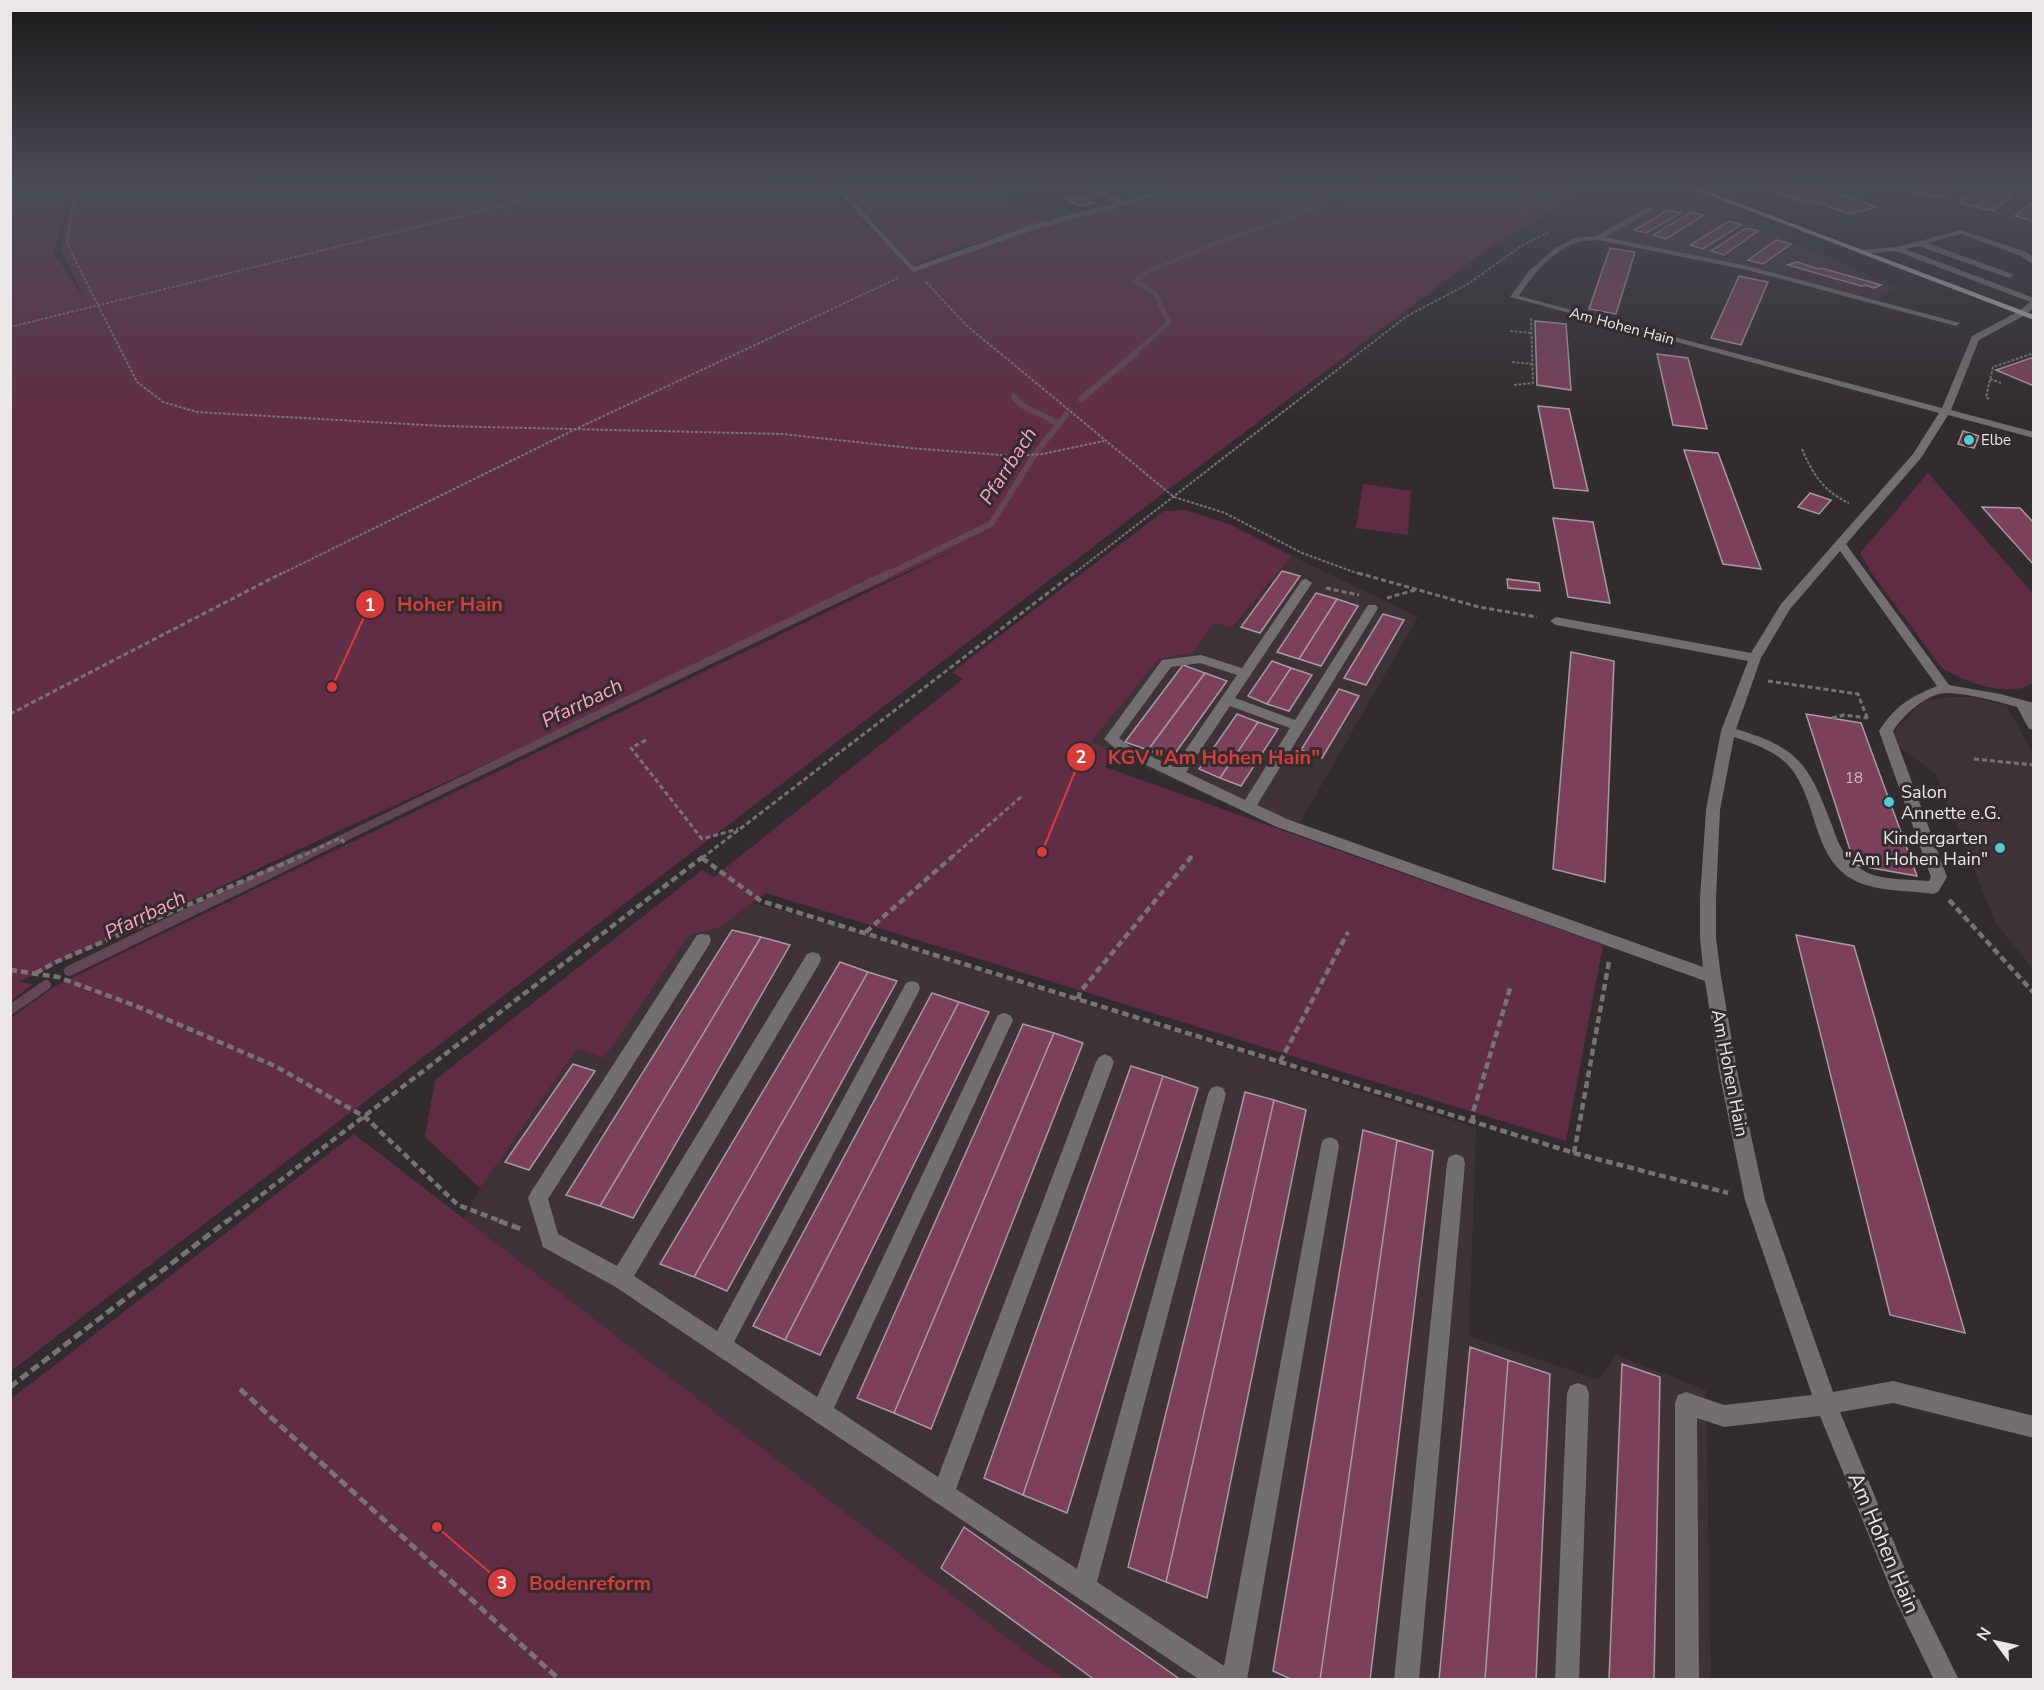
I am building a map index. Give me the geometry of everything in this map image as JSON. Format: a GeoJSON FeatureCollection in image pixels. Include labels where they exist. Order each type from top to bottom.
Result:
{"type":"FeatureCollection","features":[{"type":"Feature","properties":{"kind":"main road"},"geometry":{"type":"LineString","coordinates":[[1887,262],[2034,318]]}},
{"type":"Feature","properties":{"kind":"street"},"geometry":{"type":"LineString","coordinates":[[906,262],[913,270],[936,262]]}},
{"type":"Feature","properties":{"kind":"street","name":"Am Hohen Hain"},"geometry":{"type":"LineString","coordinates":[[1545,262],[1523,281],[1514,297],[2034,435]]}},
{"type":"Feature","properties":{"kind":"street","name":"Am Hohen Hain"},"geometry":{"type":"LineString","coordinates":[[1718,262],[1956,323]]}},
{"type":"Feature","properties":{"kind":"street"},"geometry":{"type":"LineString","coordinates":[[1931,262],[2034,302]]}},
{"type":"Feature","properties":{"kind":"street"},"geometry":{"type":"LineString","coordinates":[[1950,262],[1998,280]]}},
{"type":"Feature","properties":{"kind":"street"},"geometry":{"type":"LineString","coordinates":[[1999,262],[2025,268]]}},
{"type":"Feature","properties":{"kind":"street"},"geometry":{"type":"LineString","coordinates":[[1987,283],[2025,268]]}},
{"type":"Feature","properties":{"kind":"street","name":"Am Hohen Hain"},"geometry":{"type":"LineString","coordinates":[[1947,1680],[1901,1587],[1826,1404],[1755,1200],[1729,1076],[1713,977],[1708,928],[1713,810],[1728,731],[1746,678],[1755,658],[1785,608],[1917,456],[1945,412],[1975,338],[2022,314],[2034,302]]}},
{"type":"Feature","properties":{"kind":"street"},"geometry":{"type":"LineString","coordinates":[[1840,543],[1945,688]]}},
{"type":"Feature","properties":{"kind":"street"},"geometry":{"type":"LineString","coordinates":[[1177,774],[1306,583]]}},
{"type":"Feature","properties":{"kind":"street"},"geometry":{"type":"LineString","coordinates":[[1248,807],[1372,608]]}},
{"type":"Feature","properties":{"kind":"street"},"geometry":{"type":"LineString","coordinates":[[1556,621],[1755,658]]}},
{"type":"Feature","properties":{"kind":"street"},"geometry":{"type":"LineString","coordinates":[[1245,673],[1201,659],[1167,663],[1111,739],[1126,750],[1282,823],[1612,943],[1713,977]]}},
{"type":"Feature","properties":{"kind":"street"},"geometry":{"type":"LineString","coordinates":[[1728,731],[1765,743],[1793,762],[1813,791],[1839,862],[1858,876],[1933,888],[1939,877],[1886,731],[1896,716],[1912,702],[1945,688],[2027,706]]}},
{"type":"Feature","properties":{"kind":"street"},"geometry":{"type":"LineString","coordinates":[[2034,694],[2027,706],[2034,726]]}},
{"type":"Feature","properties":{"kind":"street"},"geometry":{"type":"LineString","coordinates":[[1227,700],[1299,726]]}},
{"type":"Feature","properties":{"kind":"street"},"geometry":{"type":"LineString","coordinates":[[703,940],[538,1198],[550,1240],[621,1280],[1223,1680]]}},
{"type":"Feature","properties":{"kind":"street"},"geometry":{"type":"LineString","coordinates":[[621,1280],[813,959]]}},
{"type":"Feature","properties":{"kind":"street"},"geometry":{"type":"LineString","coordinates":[[720,1346],[912,988]]}},
{"type":"Feature","properties":{"kind":"street"},"geometry":{"type":"LineString","coordinates":[[821,1413],[1004,1020]]}},
{"type":"Feature","properties":{"kind":"street"},"geometry":{"type":"LineString","coordinates":[[943,1493],[1105,1062]]}},
{"type":"Feature","properties":{"kind":"street"},"geometry":{"type":"LineString","coordinates":[[1084,1587],[1217,1094]]}},
{"type":"Feature","properties":{"kind":"street"},"geometry":{"type":"LineString","coordinates":[[1234,1680],[1330,1146]]}},
{"type":"Feature","properties":{"kind":"street"},"geometry":{"type":"LineString","coordinates":[[1406,1680],[1456,1163]]}},
{"type":"Feature","properties":{"kind":"street"},"geometry":{"type":"LineString","coordinates":[[1687,1680],[1686,1402],[1724,1416],[1826,1404],[1893,1392],[2034,1427]]}},
{"type":"Feature","properties":{"kind":"street"},"geometry":{"type":"LineString","coordinates":[[1567,1680],[1578,1394]]}},
{"type":"Feature","properties":{"kind":"path"},"geometry":{"type":"LineString","coordinates":[[77,262],[137,382],[163,402],[197,412],[443,426],[783,434],[910,448],[1014,456],[1042,454],[1104,441]]}},
{"type":"Feature","properties":{"kind":"path"},"geometry":{"type":"LineString","coordinates":[[10,327],[278,262]]}},
{"type":"Feature","properties":{"kind":"path"},"geometry":{"type":"LineString","coordinates":[[10,1387],[1174,497],[1407,316],[1468,284],[1499,262]]}},
{"type":"Feature","properties":{"kind":"path"},"geometry":{"type":"LineString","coordinates":[[10,714],[256,586],[578,428],[913,270],[966,325],[1174,497],[1225,513],[1302,553],[1377,580],[1479,607],[1556,621]]}},
{"type":"Feature","properties":{"kind":"path"},"geometry":{"type":"LineString","coordinates":[[1514,385],[1533,382],[1530,322]]}},
{"type":"Feature","properties":{"kind":"path"},"geometry":{"type":"LineString","coordinates":[[1510,331],[1531,333]]}},
{"type":"Feature","properties":{"kind":"path"},"geometry":{"type":"LineString","coordinates":[[1989,399],[1986,397],[1993,367],[2034,352]]}},
{"type":"Feature","properties":{"kind":"path"},"geometry":{"type":"LineString","coordinates":[[1512,362],[1533,364]]}},
{"type":"Feature","properties":{"kind":"path"},"geometry":{"type":"LineString","coordinates":[[1990,379],[2001,383]]}},
{"type":"Feature","properties":{"kind":"path"},"geometry":{"type":"LineString","coordinates":[[1802,449],[1813,476],[1837,499],[1869,510]]}},
{"type":"Feature","properties":{"kind":"path"},"geometry":{"type":"LineString","coordinates":[[1746,678],[1858,694],[1871,729],[1886,731]]}},
{"type":"Feature","properties":{"kind":"path"},"geometry":{"type":"LineString","coordinates":[[1832,718],[1844,715],[1868,718]]}},
{"type":"Feature","properties":{"kind":"path"},"geometry":{"type":"LineString","coordinates":[[646,740],[631,748],[702,839],[740,829]]}},
{"type":"Feature","properties":{"kind":"path"},"geometry":{"type":"LineString","coordinates":[[1974,759],[2034,765]]}},
{"type":"Feature","properties":{"kind":"path"},"geometry":{"type":"LineString","coordinates":[[865,933],[1022,796]]}},
{"type":"Feature","properties":{"kind":"path"},"geometry":{"type":"LineString","coordinates":[[35,973],[264,874],[340,838],[347,845]]}},
{"type":"Feature","properties":{"kind":"path"},"geometry":{"type":"LineString","coordinates":[[1078,999],[1080,992],[1192,856]]}},
{"type":"Feature","properties":{"kind":"path"},"geometry":{"type":"LineString","coordinates":[[702,858],[761,901],[1574,1153],[1755,1200]]}},
{"type":"Feature","properties":{"kind":"path"},"geometry":{"type":"LineString","coordinates":[[1939,877],[1947,898],[2034,993]]}},
{"type":"Feature","properties":{"kind":"path"},"geometry":{"type":"LineString","coordinates":[[1280,1062],[1348,932]]}},
{"type":"Feature","properties":{"kind":"path"},"geometry":{"type":"LineString","coordinates":[[1574,1153],[1612,943]]}},
{"type":"Feature","properties":{"kind":"path"},"geometry":{"type":"LineString","coordinates":[[10,970],[58,977],[136,1006],[275,1066],[365,1117],[458,1205],[550,1240]]}},
{"type":"Feature","properties":{"kind":"path"},"geometry":{"type":"LineString","coordinates":[[1473,1122],[1473,1112],[1511,985]]}},
{"type":"Feature","properties":{"kind":"path"},"geometry":{"type":"LineString","coordinates":[[240,1389],[560,1680]]}},
{"type":"Feature","properties":{"kind":"shaded area"},"geometry":{"type":"Polygon","coordinates":[[[11,262],[60,262],[85,300],[67,262],[905,262],[913,270],[936,262],[1471,262],[11,1371],[11,1018],[55,986],[963,546],[308,845],[19,982],[33,984],[11,1001],[11,262]]]}},
{"type":"Feature","properties":{"kind":"shaded area"},"geometry":{"type":"Polygon","coordinates":[[[910,262],[923,262],[914,266],[910,262]]]}},
{"type":"Feature","properties":{"kind":"shaded area"},"geometry":{"type":"Polygon","coordinates":[[[1717,262],[1838,262],[1898,288],[1876,300],[1717,262]]]}},
{"type":"Feature","properties":{"kind":"shaded area"},"geometry":{"type":"Polygon","coordinates":[[[1928,473],[2033,594],[2033,683],[2023,688],[1987,687],[1942,668],[1873,575],[1860,553],[1928,473]]]}},
{"type":"Feature","properties":{"kind":"shaded area"},"geometry":{"type":"Polygon","coordinates":[[[1363,484],[1411,491],[1408,535],[1356,528],[1363,484]]]}},
{"type":"Feature","properties":{"kind":"shaded area"},"geometry":{"type":"Polygon","coordinates":[[[1185,510],[1229,524],[1292,556],[1232,628],[1214,623],[1193,653],[1159,659],[1091,742],[1113,753],[1105,767],[1603,945],[1566,1141],[766,893],[718,928],[690,934],[604,1058],[577,1049],[480,1188],[425,1137],[435,1080],[702,870],[714,877],[963,679],[952,672],[1164,511],[1185,510]]]}},
{"type":"Feature","properties":{"kind":"shaded area"},"geometry":{"type":"Polygon","coordinates":[[[1292,556],[1418,617],[1294,833],[1090,743],[1159,659],[1193,653],[1214,623],[1233,628],[1292,556]]]}},
{"type":"Feature","properties":{"kind":"shaded area","name":"Kindergarten \"Am Hohen Hain\""},"geometry":{"type":"Polygon","coordinates":[[[1949,697],[1972,697],[2007,706],[2033,754],[2033,969],[1995,922],[1936,774],[1897,745],[1893,737],[1897,728],[1923,701],[1949,697]]]}},
{"type":"Feature","properties":{"kind":"shaded area"},"geometry":{"type":"Polygon","coordinates":[[[752,903],[863,932],[1476,1128],[1469,1336],[1599,1380],[1616,1355],[1706,1390],[1711,1679],[1066,1679],[1030,1655],[463,1220],[480,1188],[577,1049],[604,1058],[690,933],[718,928],[752,903]]]}},
{"type":"Feature","properties":{"kind":"shaded area"},"geometry":{"type":"Polygon","coordinates":[[[354,1134],[1030,1655],[1066,1679],[11,1679],[11,1399],[354,1134]]]}},
{"type":"Feature","properties":{"kind":"building"},"geometry":{"type":"Polygon","coordinates":[[[1605,262],[1632,262],[1616,314],[1589,309],[1605,262]]]}},
{"type":"Feature","properties":{"kind":"building"},"geometry":{"type":"Polygon","coordinates":[[[1797,262],[1881,285],[1874,288],[1861,286],[1788,265],[1797,262]]]}},
{"type":"Feature","properties":{"kind":"building"},"geometry":{"type":"Polygon","coordinates":[[[1739,276],[1768,282],[1741,345],[1711,338],[1739,276]]]}},
{"type":"Feature","properties":{"kind":"building"},"geometry":{"type":"Polygon","coordinates":[[[1535,321],[1566,324],[1571,390],[1537,385],[1535,321]]]}},
{"type":"Feature","properties":{"kind":"building"},"geometry":{"type":"Polygon","coordinates":[[[1657,354],[1688,358],[1707,429],[1673,425],[1657,354]]]}},
{"type":"Feature","properties":{"kind":"building"},"geometry":{"type":"Polygon","coordinates":[[[2034,357],[2034,386],[1996,370],[2034,357]]]}},
{"type":"Feature","properties":{"kind":"building"},"geometry":{"type":"Polygon","coordinates":[[[1538,406],[1569,409],[1588,491],[1554,488],[1538,406]]]}},
{"type":"Feature","properties":{"kind":"building","name":"Elbe"},"geometry":{"type":"Polygon","coordinates":[[[1963,431],[1979,436],[1974,448],[1958,444],[1963,431]]]}},
{"type":"Feature","properties":{"kind":"building"},"geometry":{"type":"Polygon","coordinates":[[[1684,450],[1718,453],[1761,569],[1723,564],[1684,450]]]}},
{"type":"Feature","properties":{"kind":"building"},"geometry":{"type":"Polygon","coordinates":[[[1810,493],[1831,500],[1819,514],[1798,507],[1810,493]]]}},
{"type":"Feature","properties":{"kind":"building"},"geometry":{"type":"Polygon","coordinates":[[[1982,507],[2020,508],[2034,523],[2034,565],[1982,507]]]}},
{"type":"Feature","properties":{"kind":"building"},"geometry":{"type":"Polygon","coordinates":[[[1553,518],[1593,522],[1610,603],[1568,597],[1553,518]]]}},
{"type":"Feature","properties":{"kind":"building"},"geometry":{"type":"Polygon","coordinates":[[[1282,571],[1300,576],[1260,633],[1241,627],[1282,571]]]}},
{"type":"Feature","properties":{"kind":"building"},"geometry":{"type":"Polygon","coordinates":[[[1507,579],[1539,583],[1540,591],[1508,588],[1507,579]]]}},
{"type":"Feature","properties":{"kind":"building"},"geometry":{"type":"Polygon","coordinates":[[[1316,593],[1337,599],[1299,659],[1277,652],[1316,593]]]}},
{"type":"Feature","properties":{"kind":"building"},"geometry":{"type":"Polygon","coordinates":[[[1337,599],[1358,606],[1321,666],[1299,659],[1337,599]]]}},
{"type":"Feature","properties":{"kind":"building"},"geometry":{"type":"Polygon","coordinates":[[[1383,614],[1404,620],[1366,685],[1344,678],[1383,614]]]}},
{"type":"Feature","properties":{"kind":"building"},"geometry":{"type":"Polygon","coordinates":[[[1571,652],[1614,661],[1605,882],[1553,869],[1571,652]]]}},
{"type":"Feature","properties":{"kind":"building"},"geometry":{"type":"Polygon","coordinates":[[[1272,661],[1291,668],[1267,704],[1248,696],[1272,661]]]}},
{"type":"Feature","properties":{"kind":"building"},"geometry":{"type":"Polygon","coordinates":[[[1183,665],[1205,673],[1148,750],[1125,742],[1183,665]]]}},
{"type":"Feature","properties":{"kind":"building"},"geometry":{"type":"Polygon","coordinates":[[[1291,668],[1312,675],[1289,711],[1267,704],[1291,668]]]}},
{"type":"Feature","properties":{"kind":"building"},"geometry":{"type":"Polygon","coordinates":[[[1205,673],[1227,681],[1171,759],[1148,750],[1205,673]]]}},
{"type":"Feature","properties":{"kind":"building"},"geometry":{"type":"Polygon","coordinates":[[[1339,689],[1359,696],[1322,758],[1301,750],[1339,689]]]}},
{"type":"Feature","properties":{"kind":"building"},"geometry":{"type":"Polygon","coordinates":[[[1237,714],[1258,722],[1220,778],[1199,769],[1237,714]]]}},
{"type":"Feature","properties":{"kind":"building"},"geometry":{"type":"Polygon","coordinates":[[[1806,714],[1861,723],[1917,876],[1855,865],[1806,714]]]}},
{"type":"Feature","properties":{"kind":"building"},"geometry":{"type":"Polygon","coordinates":[[[1258,722],[1278,729],[1241,786],[1220,778],[1258,722]]]}},
{"type":"Feature","properties":{"kind":"building"},"geometry":{"type":"Polygon","coordinates":[[[732,930],[761,937],[600,1206],[566,1195],[732,930]]]}},
{"type":"Feature","properties":{"kind":"building"},"geometry":{"type":"Polygon","coordinates":[[[1796,935],[1854,946],[1965,1333],[1890,1315],[1796,935]]]}},
{"type":"Feature","properties":{"kind":"building"},"geometry":{"type":"Polygon","coordinates":[[[761,937],[790,945],[633,1218],[600,1206],[761,937]]]}},
{"type":"Feature","properties":{"kind":"building"},"geometry":{"type":"Polygon","coordinates":[[[840,962],[868,972],[694,1277],[660,1264],[840,962]]]}},
{"type":"Feature","properties":{"kind":"building"},"geometry":{"type":"Polygon","coordinates":[[[868,972],[897,981],[727,1291],[694,1277],[868,972]]]}},
{"type":"Feature","properties":{"kind":"building"},"geometry":{"type":"Polygon","coordinates":[[[932,993],[959,1002],[785,1340],[753,1326],[932,993]]]}},
{"type":"Feature","properties":{"kind":"building"},"geometry":{"type":"Polygon","coordinates":[[[959,1002],[989,1012],[820,1355],[785,1340],[959,1002]]]}},
{"type":"Feature","properties":{"kind":"building"},"geometry":{"type":"Polygon","coordinates":[[[1023,1024],[1054,1033],[894,1413],[857,1398],[1023,1024]]]}},
{"type":"Feature","properties":{"kind":"building"},"geometry":{"type":"Polygon","coordinates":[[[1054,1033],[1083,1043],[931,1429],[894,1413],[1054,1033]]]}},
{"type":"Feature","properties":{"kind":"building"},"geometry":{"type":"Polygon","coordinates":[[[573,1064],[595,1071],[529,1170],[505,1162],[573,1064]]]}},
{"type":"Feature","properties":{"kind":"building"},"geometry":{"type":"Polygon","coordinates":[[[1131,1066],[1163,1076],[1023,1495],[984,1478],[1131,1066]]]}},
{"type":"Feature","properties":{"kind":"building"},"geometry":{"type":"Polygon","coordinates":[[[1163,1076],[1198,1088],[1067,1513],[1023,1495],[1163,1076]]]}},
{"type":"Feature","properties":{"kind":"building"},"geometry":{"type":"Polygon","coordinates":[[[1245,1092],[1274,1100],[1166,1582],[1128,1567],[1245,1092]]]}},
{"type":"Feature","properties":{"kind":"building"},"geometry":{"type":"Polygon","coordinates":[[[1274,1100],[1306,1110],[1207,1598],[1166,1582],[1274,1100]]]}},
{"type":"Feature","properties":{"kind":"building"},"geometry":{"type":"Polygon","coordinates":[[[1363,1130],[1397,1140],[1320,1680],[1293,1680],[1273,1671],[1363,1130]]]}},
{"type":"Feature","properties":{"kind":"building"},"geometry":{"type":"Polygon","coordinates":[[[1397,1140],[1433,1151],[1370,1680],[1320,1680],[1397,1140]]]}},
{"type":"Feature","properties":{"kind":"building"},"geometry":{"type":"Polygon","coordinates":[[[1470,1347],[1508,1360],[1485,1680],[1439,1680],[1470,1347]]]}},
{"type":"Feature","properties":{"kind":"building"},"geometry":{"type":"Polygon","coordinates":[[[1508,1360],[1550,1374],[1536,1680],[1485,1680],[1508,1360]]]}},
{"type":"Feature","properties":{"kind":"building"},"geometry":{"type":"Polygon","coordinates":[[[1622,1364],[1660,1377],[1654,1680],[1609,1680],[1622,1364]]]}},
{"type":"Feature","properties":{"kind":"building"},"geometry":{"type":"Polygon","coordinates":[[[964,1527],[1181,1680],[1095,1680],[941,1568],[964,1527]]]}},
{"type":"Feature","properties":{"kind":"waterway","name":"Pfarrbach"},"geometry":{"type":"LineString","coordinates":[[1134,354],[1169,322],[1154,292],[1135,281],[1147,272],[1171,262]]}},
{"type":"Feature","properties":{"kind":"waterway","name":"Pfarrbach"},"geometry":{"type":"LineString","coordinates":[[1081,399],[1136,353]]}},
{"type":"Feature","properties":{"kind":"waterway"},"geometry":{"type":"LineString","coordinates":[[1014,397],[1023,406],[1057,424]]}},
{"type":"Feature","properties":{"kind":"waterway","name":"Pfarrbach"},"geometry":{"type":"LineString","coordinates":[[886,575],[991,524],[1035,454],[1066,415]]}},
{"type":"Feature","properties":{"kind":"waterway","name":"Pfarrbach"},"geometry":{"type":"LineString","coordinates":[[302,858],[890,573]]}},
{"type":"Feature","properties":{"kind":"waterway","name":"Pfarrbach"},"geometry":{"type":"LineString","coordinates":[[69,971],[305,856]]}},
{"type":"Feature","properties":{"kind":"waterway","name":"Pfarrbach"},"geometry":{"type":"LineString","coordinates":[[10,1010],[46,985]]}},
{"type":"Feature","properties":{"kind":"place","name":"Elbe"},"geometry":{"type":"Point","coordinates":[1969,440]}},
{"type":"Feature","properties":{"kind":"place","name":"Hoher Hain"},"geometry":{"type":"Point","coordinates":[332,687]}},
{"type":"Feature","properties":{"kind":"place","name":"Salon Annette e.G."},"geometry":{"type":"Point","coordinates":[1889,802]}},
{"type":"Feature","properties":{"kind":"place","name":"Kindergarten \"Am Hohen Hain\""},"geometry":{"type":"Point","coordinates":[2000,848]}},
{"type":"Feature","properties":{"kind":"place","name":"KGV \"Am Hohen Hain\""},"geometry":{"type":"Point","coordinates":[1042,852]}},
{"type":"Feature","properties":{"kind":"place","name":"Bodenreform"},"geometry":{"type":"Point","coordinates":[437,1527]}}]}
